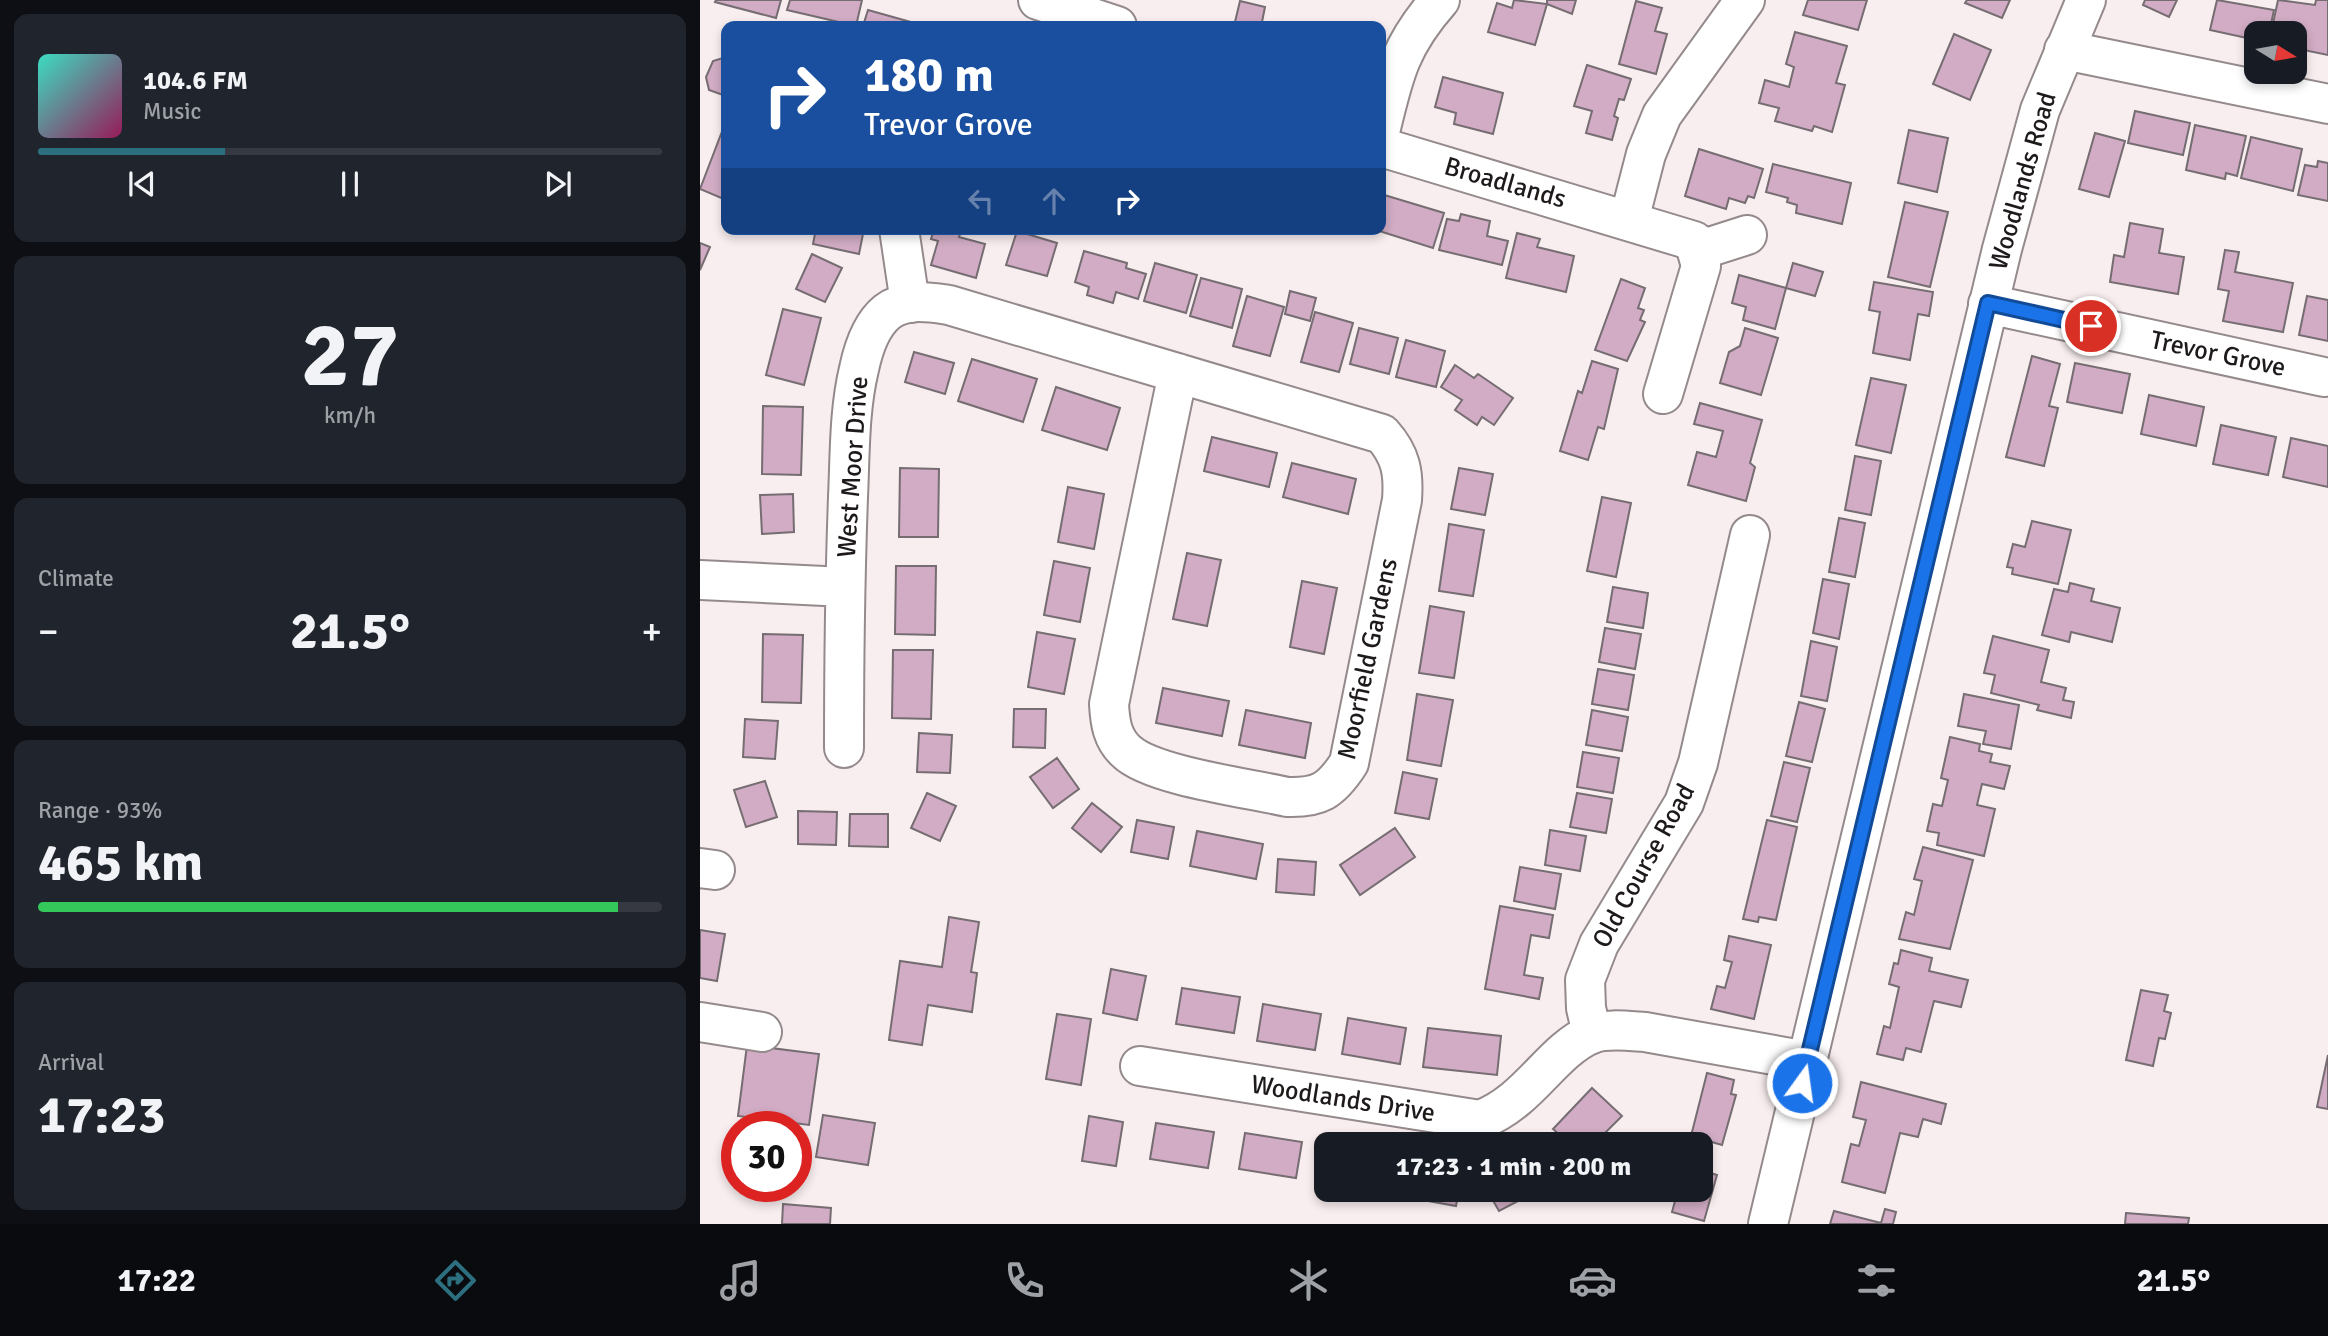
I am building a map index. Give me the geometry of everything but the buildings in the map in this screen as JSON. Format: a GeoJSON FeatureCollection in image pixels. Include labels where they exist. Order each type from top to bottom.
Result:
{"type":"FeatureCollection","features":[{"type":"Feature","properties":{"kind":"street"},"geometry":{"type":"LineString","coordinates":[[1038,0],[1104,21]]}},
{"type":"Feature","properties":{"kind":"street"},"geometry":{"type":"LineString","coordinates":[[1122,21],[1131,0]]}},
{"type":"Feature","properties":{"kind":"street"},"geometry":{"type":"LineString","coordinates":[[1386,106],[1395,66],[1420,23],[1440,0]]}},
{"type":"Feature","properties":{"kind":"street","name":"Woodlands Road"},"geometry":{"type":"LineString","coordinates":[[1768,1224],[1988,303],[2040,110],[2086,0]]}},
{"type":"Feature","properties":{"kind":"street"},"geometry":{"type":"LineString","coordinates":[[1629,220],[1646,154],[1662,115],[1742,1]]}},
{"type":"Feature","properties":{"kind":"street"},"geometry":{"type":"LineString","coordinates":[[2064,50],[2328,104]]}},
{"type":"Feature","properties":{"kind":"street","name":"Broadlands"},"geometry":{"type":"LineString","coordinates":[[1386,148],[1694,241],[1698,251]]}},
{"type":"Feature","properties":{"kind":"street"},"geometry":{"type":"LineString","coordinates":[[898,308],[899,235]]}},
{"type":"Feature","properties":{"kind":"street"},"geometry":{"type":"LineString","coordinates":[[1663,394],[1702,266],[1698,251],[1747,236]]}},
{"type":"Feature","properties":{"kind":"street","name":"Moorfield Gardens"},"geometry":{"type":"LineString","coordinates":[[898,308],[922,301],[949,305],[1178,373],[1382,434],[1395,449],[1404,474],[1402,500],[1349,763],[1336,784],[1310,798],[1287,797],[1147,766],[1126,752],[1110,729],[1109,704],[1114,677],[1178,373]]}},
{"type":"Feature","properties":{"kind":"street","name":"Trevor Grove"},"geometry":{"type":"LineString","coordinates":[[1988,303],[2324,377]]}},
{"type":"Feature","properties":{"kind":"street","name":"West Moor Drive"},"geometry":{"type":"LineString","coordinates":[[844,748],[845,587],[851,431],[858,370],[869,337],[898,308]]}},
{"type":"Feature","properties":{"kind":"street","name":"Old Course Road"},"geometry":{"type":"LineString","coordinates":[[1592,1034],[1586,1008],[1585,980],[1599,944],[1684,803],[1695,773],[1749,535]]}},
{"type":"Feature","properties":{"kind":"street","name":"West Moor Drive"},"geometry":{"type":"LineString","coordinates":[[700,580],[845,587]]}},
{"type":"Feature","properties":{"kind":"street"},"geometry":{"type":"LineString","coordinates":[[700,1022],[762,1032]]}},
{"type":"Feature","properties":{"kind":"street"},"geometry":{"type":"LineString","coordinates":[[1592,1034],[1622,1030],[1645,1032],[1807,1061]]}},
{"type":"Feature","properties":{"kind":"street","name":"Woodlands Drive"},"geometry":{"type":"LineString","coordinates":[[1140,1066],[1480,1120],[1501,1112],[1572,1047],[1592,1034]]}},
{"type":"Feature","properties":{"kind":"route"},"geometry":{"type":"LineString","coordinates":[[1802,1083],[1988,303],[2091,326]]}}]}
